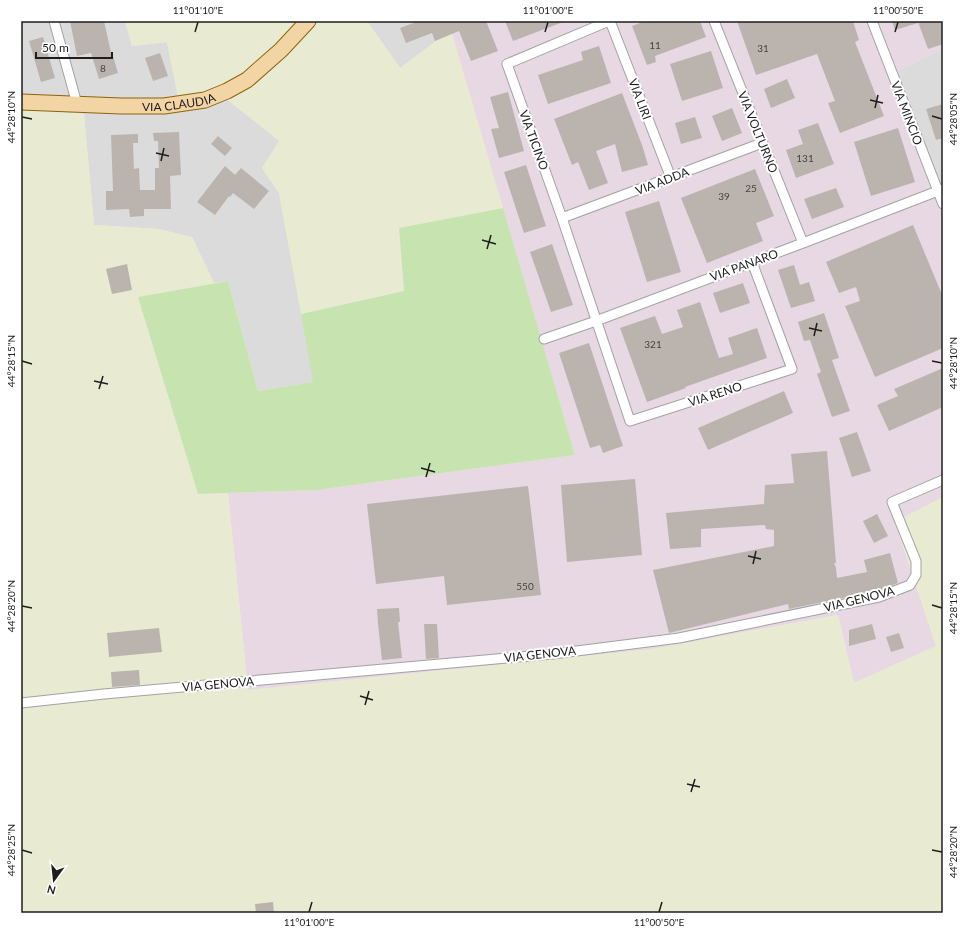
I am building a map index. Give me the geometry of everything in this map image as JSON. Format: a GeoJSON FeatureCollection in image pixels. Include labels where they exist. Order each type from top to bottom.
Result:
{"type":"FeatureCollection","features":[{"type":"Feature","properties":{"kind":"main road","name":"VIA CLAUDIA"},"geometry":{"type":"LineString","coordinates":[[21,102],[121,106],[164,106],[205,100],[227,91],[247,80],[281,50],[308,21]]}},
{"type":"Feature","properties":{"kind":"street"},"geometry":{"type":"LineString","coordinates":[[54,21],[77,104]]}},
{"type":"Feature","properties":{"kind":"street","name":"VIA LIRI"},"geometry":{"type":"LineString","coordinates":[[609,21],[671,178]]}},
{"type":"Feature","properties":{"kind":"street","name":"VIA TICINO"},"geometry":{"type":"LineString","coordinates":[[596,321],[562,218],[507,64],[609,21]]}},
{"type":"Feature","properties":{"kind":"street","name":"VIA VOLTURNO"},"geometry":{"type":"LineString","coordinates":[[714,21],[803,244]]}},
{"type":"Feature","properties":{"kind":"street","name":"VIA MINCIO"},"geometry":{"type":"LineString","coordinates":[[872,21],[940,190],[943,204]]}},
{"type":"Feature","properties":{"kind":"street","name":"VIA ADDA"},"geometry":{"type":"LineString","coordinates":[[562,218],[762,143]]}},
{"type":"Feature","properties":{"kind":"street","name":"VIA PANARO"},"geometry":{"type":"LineString","coordinates":[[544,339],[803,244],[940,190]]}},
{"type":"Feature","properties":{"kind":"street","name":"VIA RENO"},"geometry":{"type":"LineString","coordinates":[[596,321],[630,422],[792,369],[752,262]]}},
{"type":"Feature","properties":{"kind":"street","name":"VIA GENOVA"},"geometry":{"type":"LineString","coordinates":[[21,703],[104,694],[553,654],[679,638],[879,597],[910,585],[916,575],[916,561],[892,502],[943,480]]}},
{"type":"Feature","properties":{"kind":"shaded area"},"geometry":{"type":"Polygon","coordinates":[[[21,21],[125,21],[132,46],[167,42],[179,102],[224,97],[280,141],[262,168],[279,193],[314,382],[258,391],[228,281],[214,283],[192,237],[158,229],[94,225],[84,114],[21,109],[21,21]]]}},
{"type":"Feature","properties":{"kind":"shaded area"},"geometry":{"type":"Polygon","coordinates":[[[367,21],[448,21],[451,30],[400,68],[367,21]]]}},
{"type":"Feature","properties":{"kind":"shaded area"},"geometry":{"type":"Polygon","coordinates":[[[448,21],[943,21],[943,49],[889,75],[943,210],[943,497],[895,522],[936,646],[854,683],[838,615],[653,649],[248,690],[228,493],[317,490],[575,455],[448,21]]]}},
{"type":"Feature","properties":{"kind":"shaded area"},"geometry":{"type":"Polygon","coordinates":[[[943,49],[943,210],[889,75],[943,49]]]}},
{"type":"Feature","properties":{"kind":"green space"},"geometry":{"type":"Polygon","coordinates":[[[125,21],[367,21],[400,68],[451,30],[503,208],[399,228],[404,291],[301,314],[279,193],[262,168],[279,141],[224,97],[179,102],[167,42],[132,46],[125,21]]]}},
{"type":"Feature","properties":{"kind":"green space"},"geometry":{"type":"Polygon","coordinates":[[[21,109],[84,114],[94,225],[158,229],[192,237],[214,283],[139,297],[198,494],[228,493],[248,690],[653,649],[838,615],[854,683],[936,646],[895,522],[943,497],[943,913],[21,913],[21,109]]]}},
{"type":"Feature","properties":{"kind":"green space"},"geometry":{"type":"Polygon","coordinates":[[[503,208],[575,455],[317,490],[198,494],[138,297],[228,281],[258,391],[313,382],[301,314],[404,291],[399,228],[503,208]]]}},
{"type":"Feature","properties":{"kind":"building"},"geometry":{"type":"Polygon","coordinates":[[[70,21],[104,21],[112,57],[113,56],[118,73],[99,79],[91,53],[77,56],[70,21]]]}},
{"type":"Feature","properties":{"kind":"building"},"geometry":{"type":"Polygon","coordinates":[[[419,21],[486,21],[498,51],[471,61],[459,31],[435,41],[432,33],[406,43],[400,28],[419,21]]]}},
{"type":"Feature","properties":{"kind":"building"},"geometry":{"type":"Polygon","coordinates":[[[505,21],[563,21],[563,22],[513,41],[505,21]]]}},
{"type":"Feature","properties":{"kind":"building"},"geometry":{"type":"Polygon","coordinates":[[[645,21],[700,21],[706,37],[655,56],[656,62],[647,65],[632,26],[645,21]]]}},
{"type":"Feature","properties":{"kind":"building"},"geometry":{"type":"Polygon","coordinates":[[[737,21],[853,21],[859,40],[855,42],[884,116],[840,133],[828,103],[835,101],[817,54],[756,75],[737,21]]]}},
{"type":"Feature","properties":{"kind":"building"},"geometry":{"type":"Polygon","coordinates":[[[892,21],[943,21],[943,44],[928,49],[918,22],[895,30],[892,21]]]}},
{"type":"Feature","properties":{"kind":"building"},"geometry":{"type":"Polygon","coordinates":[[[43,37],[55,78],[41,82],[29,41],[43,37]]]}},
{"type":"Feature","properties":{"kind":"building"},"geometry":{"type":"Polygon","coordinates":[[[599,46],[611,83],[548,104],[538,75],[583,60],[581,52],[599,46]]]}},
{"type":"Feature","properties":{"kind":"building"},"geometry":{"type":"Polygon","coordinates":[[[711,51],[723,88],[682,101],[670,64],[711,51]]]}},
{"type":"Feature","properties":{"kind":"building"},"geometry":{"type":"Polygon","coordinates":[[[160,53],[168,76],[153,81],[145,58],[160,53]]]}},
{"type":"Feature","properties":{"kind":"building"},"geometry":{"type":"Polygon","coordinates":[[[787,79],[795,98],[771,108],[764,89],[787,79]]]}},
{"type":"Feature","properties":{"kind":"building"},"geometry":{"type":"Polygon","coordinates":[[[508,92],[524,151],[499,158],[491,129],[499,128],[490,97],[508,92]]]}},
{"type":"Feature","properties":{"kind":"building"},"geometry":{"type":"Polygon","coordinates":[[[622,93],[648,165],[622,172],[615,144],[596,151],[608,183],[589,190],[578,162],[572,165],[554,119],[622,93]]]}},
{"type":"Feature","properties":{"kind":"building"},"geometry":{"type":"Polygon","coordinates":[[[943,104],[943,138],[936,140],[926,109],[943,104]]]}},
{"type":"Feature","properties":{"kind":"building"},"geometry":{"type":"Polygon","coordinates":[[[732,108],[742,133],[722,141],[712,116],[732,108]]]}},
{"type":"Feature","properties":{"kind":"building"},"geometry":{"type":"Polygon","coordinates":[[[695,117],[702,138],[681,144],[675,123],[695,117]]]}},
{"type":"Feature","properties":{"kind":"building"},"geometry":{"type":"Polygon","coordinates":[[[818,123],[834,164],[796,178],[786,150],[803,144],[798,130],[818,123]]]}},
{"type":"Feature","properties":{"kind":"building"},"geometry":{"type":"Polygon","coordinates":[[[898,128],[915,182],[871,196],[854,142],[898,128]]]}},
{"type":"Feature","properties":{"kind":"building"},"geometry":{"type":"Polygon","coordinates":[[[179,132],[181,175],[170,176],[171,209],[144,209],[144,216],[130,217],[129,209],[106,210],[106,191],[113,191],[111,135],[138,134],[138,143],[133,143],[134,169],[139,168],[140,190],[155,190],[155,168],[159,168],[158,141],[154,141],[153,133],[179,132]]]}},
{"type":"Feature","properties":{"kind":"building"},"geometry":{"type":"Polygon","coordinates":[[[218,136],[232,148],[225,156],[211,144],[218,136]]]}},
{"type":"Feature","properties":{"kind":"building"},"geometry":{"type":"Polygon","coordinates":[[[526,165],[546,226],[524,233],[504,172],[526,165]]]}},
{"type":"Feature","properties":{"kind":"building"},"geometry":{"type":"Polygon","coordinates":[[[225,166],[235,175],[241,168],[269,191],[254,209],[233,193],[215,215],[197,202],[225,166]]]}},
{"type":"Feature","properties":{"kind":"building"},"geometry":{"type":"Polygon","coordinates":[[[755,169],[774,216],[756,223],[763,241],[707,263],[681,198],[755,169]]]}},
{"type":"Feature","properties":{"kind":"building"},"geometry":{"type":"Polygon","coordinates":[[[836,188],[844,207],[812,219],[804,199],[836,188]]]}},
{"type":"Feature","properties":{"kind":"building"},"geometry":{"type":"Polygon","coordinates":[[[659,201],[681,272],[647,282],[625,212],[659,201]]]}},
{"type":"Feature","properties":{"kind":"building"},"geometry":{"type":"Polygon","coordinates":[[[913,225],[943,297],[943,348],[875,377],[845,306],[860,301],[856,287],[839,293],[826,262],[913,225]]]}},
{"type":"Feature","properties":{"kind":"building"},"geometry":{"type":"Polygon","coordinates":[[[552,244],[573,305],[551,312],[530,252],[552,244]]]}},
{"type":"Feature","properties":{"kind":"building"},"geometry":{"type":"Polygon","coordinates":[[[127,264],[132,290],[112,294],[106,269],[127,264]]]}},
{"type":"Feature","properties":{"kind":"building"},"geometry":{"type":"Polygon","coordinates":[[[794,265],[800,285],[809,282],[815,301],[791,308],[778,270],[794,265]]]}},
{"type":"Feature","properties":{"kind":"building"},"geometry":{"type":"Polygon","coordinates":[[[743,283],[750,303],[720,313],[713,293],[743,283]]]}},
{"type":"Feature","properties":{"kind":"building"},"geometry":{"type":"Polygon","coordinates":[[[700,302],[719,358],[733,354],[728,338],[757,328],[767,358],[647,402],[620,328],[655,316],[662,334],[683,327],[677,310],[700,302]]]}},
{"type":"Feature","properties":{"kind":"building"},"geometry":{"type":"Polygon","coordinates":[[[824,313],[839,358],[832,360],[850,411],[832,417],[817,374],[821,372],[810,340],[804,341],[798,322],[824,313]]]}},
{"type":"Feature","properties":{"kind":"building"},"geometry":{"type":"Polygon","coordinates":[[[589,343],[623,446],[603,453],[600,445],[590,448],[559,353],[589,343]]]}},
{"type":"Feature","properties":{"kind":"building"},"geometry":{"type":"Polygon","coordinates":[[[943,368],[943,407],[889,431],[877,405],[898,396],[894,389],[943,368]]]}},
{"type":"Feature","properties":{"kind":"building"},"geometry":{"type":"Polygon","coordinates":[[[784,391],[793,413],[708,450],[698,428],[784,391]]]}},
{"type":"Feature","properties":{"kind":"building"},"geometry":{"type":"Polygon","coordinates":[[[857,432],[871,471],[852,477],[839,438],[857,432]]]}},
{"type":"Feature","properties":{"kind":"building"},"geometry":{"type":"Polygon","coordinates":[[[827,451],[836,563],[834,563],[837,578],[867,572],[864,560],[890,553],[898,583],[877,591],[789,609],[788,604],[669,633],[653,570],[774,546],[774,530],[766,529],[765,525],[701,529],[701,547],[670,549],[666,513],[764,504],[765,485],[794,483],[791,454],[827,451]]]}},
{"type":"Feature","properties":{"kind":"building"},"geometry":{"type":"Polygon","coordinates":[[[635,479],[642,555],[567,562],[561,485],[635,479]]]}},
{"type":"Feature","properties":{"kind":"building"},"geometry":{"type":"Polygon","coordinates":[[[528,486],[541,595],[447,605],[444,576],[376,584],[367,504],[528,486]]]}},
{"type":"Feature","properties":{"kind":"building"},"geometry":{"type":"Polygon","coordinates":[[[877,514],[888,536],[874,543],[863,521],[877,514]]]}},
{"type":"Feature","properties":{"kind":"building"},"geometry":{"type":"Polygon","coordinates":[[[399,608],[400,622],[398,622],[402,658],[382,660],[377,609],[399,608]]]}},
{"type":"Feature","properties":{"kind":"building"},"geometry":{"type":"Polygon","coordinates":[[[424,624],[437,624],[439,658],[426,659],[424,624]]]}},
{"type":"Feature","properties":{"kind":"building"},"geometry":{"type":"Polygon","coordinates":[[[872,624],[876,639],[849,646],[849,630],[872,624]]]}},
{"type":"Feature","properties":{"kind":"building"},"geometry":{"type":"Polygon","coordinates":[[[159,628],[162,652],[109,657],[107,633],[159,628]]]}},
{"type":"Feature","properties":{"kind":"building"},"geometry":{"type":"Polygon","coordinates":[[[899,633],[904,648],[891,652],[886,637],[899,633]]]}},
{"type":"Feature","properties":{"kind":"building"},"geometry":{"type":"Polygon","coordinates":[[[139,670],[140,685],[112,687],[111,672],[139,670]]]}},
{"type":"Feature","properties":{"kind":"building"},"geometry":{"type":"Polygon","coordinates":[[[273,902],[274,913],[256,913],[255,904],[273,902]]]}}]}
